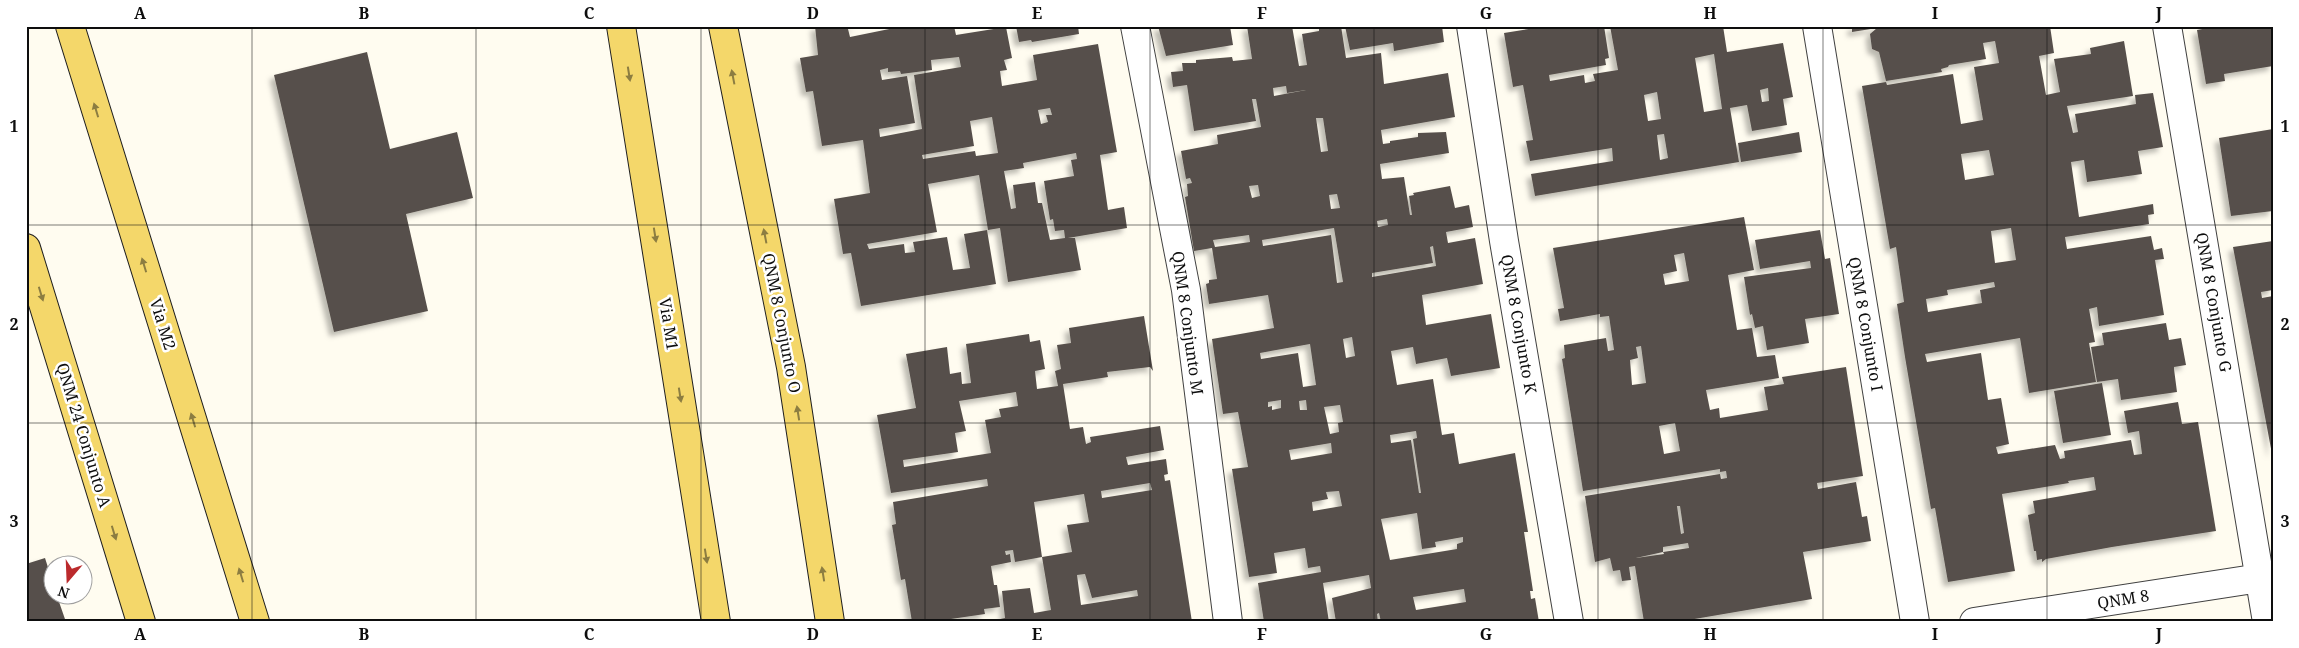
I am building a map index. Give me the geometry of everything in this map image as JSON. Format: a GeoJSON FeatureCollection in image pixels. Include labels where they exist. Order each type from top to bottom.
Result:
{"type":"FeatureCollection","features":[{"type":"Feature","properties":{"kind":"main road","name":"Via M2"},"geometry":{"type":"LineString","coordinates":[[70,26],[255,622]]}},
{"type":"Feature","properties":{"kind":"main road","name":"Via M1"},"geometry":{"type":"LineString","coordinates":[[622,26],[716,622]]}},
{"type":"Feature","properties":{"kind":"main road","name":"QNM 8 Conjunto O"},"geometry":{"type":"LineString","coordinates":[[723,26],[791,367],[830,622]]}},
{"type":"Feature","properties":{"kind":"main road","name":"QNM 24 Conjunto A"},"geometry":{"type":"LineString","coordinates":[[26,248],[141,622]]}},
{"type":"Feature","properties":{"kind":"street","name":"QNM 8 Conjunto M"},"geometry":{"type":"LineString","coordinates":[[1135,26],[1186,290],[1228,622]]}},
{"type":"Feature","properties":{"kind":"street","name":"QNM 8 Conjunto K"},"geometry":{"type":"LineString","coordinates":[[1471,26],[1504,242],[1569,622]]}},
{"type":"Feature","properties":{"kind":"street","name":"QNM 8 Conjunto I"},"geometry":{"type":"LineString","coordinates":[[1817,26],[1916,622]]}},
{"type":"Feature","properties":{"kind":"street","name":"QNM 8 Conjunto G"},"geometry":{"type":"LineString","coordinates":[[2167,26],[2267,577],[2267,622]]}},
{"type":"Feature","properties":{"kind":"street","name":"QNM 8"},"geometry":{"type":"LineString","coordinates":[[1974,622],[2267,577]]}},
{"type":"Feature","properties":{"kind":"building"},"geometry":{"type":"Polygon","coordinates":[[[815,26],[859,26],[848,29],[850,37],[904,26],[954,26],[956,35],[1006,27],[1012,58],[1004,60],[1007,70],[1000,71],[1002,86],[1037,80],[1033,55],[1098,44],[1117,152],[1100,155],[1108,210],[1124,207],[1127,228],[1068,238],[1075,238],[1081,270],[1008,282],[1000,228],[988,230],[979,175],[928,184],[937,232],[867,244],[869,249],[904,244],[905,253],[915,252],[913,242],[947,237],[953,270],[970,268],[964,234],[987,230],[996,284],[861,306],[851,253],[843,254],[834,199],[870,193],[863,140],[822,146],[813,91],[806,92],[800,58],[818,55],[815,26]],[[959,57],[931,60],[932,70],[901,74],[900,71],[888,72],[888,68],[880,70],[882,80],[907,76],[915,123],[879,129],[880,137],[922,129],[914,75],[961,67],[959,57]],[[1050,108],[1038,110],[1041,124],[1048,122],[1046,115],[1052,115],[1050,108]],[[992,117],[970,121],[974,146],[922,155],[923,159],[975,151],[976,156],[998,153],[992,117]],[[1076,153],[1023,163],[1024,168],[1004,171],[1011,209],[1016,208],[1013,185],[1035,182],[1038,203],[1042,203],[1050,240],[1065,238],[1064,230],[1055,231],[1053,219],[1050,220],[1044,181],[1074,176],[1071,160],[1077,159],[1076,153]]]}},
{"type":"Feature","properties":{"kind":"building"},"geometry":{"type":"Polygon","coordinates":[[[1016,26],[1078,26],[1079,34],[1032,42],[1031,40],[1019,42],[1016,26]]]}},
{"type":"Feature","properties":{"kind":"building"},"geometry":{"type":"Polygon","coordinates":[[[1158,26],[1230,26],[1233,45],[1166,56],[1158,26]]]}},
{"type":"Feature","properties":{"kind":"building"},"geometry":{"type":"Polygon","coordinates":[[[1247,26],[1292,26],[1299,66],[1307,65],[1302,34],[1319,31],[1319,27],[1341,26],[1346,58],[1381,53],[1384,84],[1448,73],[1455,117],[1381,130],[1383,144],[1390,143],[1390,141],[1418,137],[1418,133],[1446,132],[1449,153],[1380,164],[1382,179],[1404,177],[1410,215],[1412,215],[1409,196],[1414,195],[1413,193],[1450,186],[1455,208],[1469,205],[1473,227],[1446,232],[1448,243],[1475,238],[1483,284],[1422,295],[1426,325],[1491,314],[1500,368],[1451,376],[1447,358],[1416,364],[1413,347],[1391,351],[1397,385],[1433,379],[1442,435],[1454,433],[1459,464],[1515,453],[1528,532],[1524,532],[1533,591],[1530,591],[1531,599],[1535,598],[1539,622],[1381,622],[1379,613],[1377,614],[1378,622],[1336,622],[1332,598],[1371,588],[1369,575],[1323,583],[1329,622],[1264,622],[1258,583],[1321,572],[1320,566],[1308,568],[1305,548],[1274,553],[1277,573],[1249,577],[1232,469],[1248,467],[1238,412],[1223,414],[1212,339],[1274,328],[1268,295],[1209,304],[1206,284],[1209,283],[1209,280],[1217,279],[1212,248],[1194,251],[1185,197],[1188,196],[1187,184],[1192,183],[1190,178],[1186,179],[1181,151],[1218,144],[1217,135],[1261,127],[1256,99],[1252,99],[1256,121],[1194,131],[1187,85],[1173,87],[1171,72],[1183,71],[1182,63],[1196,63],[1196,60],[1232,57],[1233,61],[1252,59],[1247,26]],[[1286,86],[1273,88],[1274,96],[1306,90],[1287,93],[1286,86]],[[1316,118],[1321,152],[1328,151],[1323,118],[1316,118]],[[1258,185],[1249,186],[1252,198],[1260,196],[1258,185]],[[1337,194],[1329,195],[1331,209],[1340,208],[1337,194]],[[1387,219],[1377,221],[1378,227],[1388,225],[1387,219]],[[1334,228],[1262,240],[1263,246],[1331,235],[1337,283],[1343,282],[1334,228]],[[1249,235],[1213,240],[1215,247],[1250,242],[1249,235]],[[1433,246],[1430,247],[1433,263],[1372,273],[1372,277],[1436,266],[1433,246]],[[1352,337],[1343,339],[1346,358],[1355,356],[1352,337]],[[1310,344],[1260,353],[1261,359],[1298,353],[1303,387],[1316,385],[1310,344]],[[1281,400],[1268,402],[1268,407],[1272,406],[1272,410],[1281,408],[1281,400]],[[1306,400],[1299,401],[1300,410],[1307,410],[1306,400]],[[1340,405],[1324,407],[1330,434],[1339,432],[1338,423],[1343,422],[1340,405]],[[1416,431],[1390,435],[1391,443],[1411,440],[1419,493],[1421,493],[1413,439],[1417,438],[1416,431]],[[1331,443],[1289,450],[1291,460],[1332,453],[1331,443]],[[1339,491],[1326,492],[1328,499],[1312,502],[1313,511],[1342,506],[1339,491]],[[1417,513],[1381,519],[1390,560],[1457,549],[1457,544],[1463,542],[1463,537],[1435,542],[1436,547],[1422,549],[1417,513]],[[1464,589],[1413,597],[1416,610],[1466,602],[1464,589]]]}},
{"type":"Feature","properties":{"kind":"building"},"geometry":{"type":"Polygon","coordinates":[[[1345,26],[1442,26],[1444,42],[1394,51],[1393,43],[1350,50],[1345,26]]]}},
{"type":"Feature","properties":{"kind":"building"},"geometry":{"type":"Polygon","coordinates":[[[1547,26],[1604,26],[1609,58],[1605,59],[1606,65],[1549,75],[1550,81],[1584,75],[1585,83],[1595,81],[1593,74],[1618,70],[1610,26],[1723,26],[1727,52],[1783,43],[1793,97],[1783,99],[1787,125],[1752,131],[1747,105],[1730,108],[1739,162],[1535,196],[1531,174],[1613,161],[1612,148],[1530,161],[1526,141],[1533,140],[1523,85],[1513,87],[1504,33],[1547,26]],[[1714,54],[1695,58],[1704,112],[1722,109],[1714,54]],[[1768,88],[1760,90],[1762,102],[1769,101],[1768,88]],[[1657,92],[1644,95],[1648,121],[1661,119],[1657,92]],[[1664,134],[1657,135],[1660,160],[1668,158],[1664,134]]]}},
{"type":"Feature","properties":{"kind":"building"},"geometry":{"type":"Polygon","coordinates":[[[1852,26],[2050,26],[2054,53],[2039,56],[2046,95],[2060,92],[2054,59],[2091,54],[2090,48],[2124,41],[2133,96],[2067,106],[2073,133],[2078,132],[2075,114],[2136,104],[2135,95],[2153,93],[2163,147],[2138,151],[2142,174],[2087,182],[2084,160],[2071,162],[2079,217],[2153,204],[2154,214],[2148,215],[2149,224],[2065,237],[2067,249],[2151,236],[2154,250],[2162,248],[2164,259],[2155,260],[2164,315],[2099,326],[2097,307],[2089,309],[2095,342],[2089,343],[2096,382],[2029,393],[2020,338],[1925,354],[1927,362],[1981,353],[1988,400],[2001,398],[2009,444],[1996,447],[1998,454],[2055,445],[2060,459],[2065,458],[2064,451],[2131,440],[2134,455],[2142,454],[2139,431],[2128,433],[2124,411],[2178,402],[2182,424],[2198,422],[2216,531],[2112,547],[2046,559],[2042,562],[2042,559],[2037,560],[2036,551],[2034,551],[2028,515],[2035,513],[2033,501],[2096,490],[2094,477],[2068,481],[2069,483],[2002,494],[2015,571],[1948,582],[1935,508],[1931,509],[1905,357],[1897,304],[1904,302],[1896,247],[1890,249],[1862,86],[1886,82],[1887,85],[1953,74],[1961,124],[1983,120],[1974,67],[1999,63],[1995,41],[1983,43],[1986,59],[1949,65],[1941,69],[1942,72],[1886,81],[1879,52],[1872,49],[1870,34],[1877,28],[1852,32],[1852,26]],[[1989,150],[1961,154],[1965,180],[1994,175],[1989,150]],[[2011,228],[1991,231],[1995,263],[2016,260],[2011,228]],[[1994,282],[1947,290],[1948,295],[1926,299],[1928,312],[1982,303],[1980,290],[1995,287],[1994,282]]]}},
{"type":"Feature","properties":{"kind":"building"},"geometry":{"type":"Polygon","coordinates":[[[2218,26],[2273,26],[2273,66],[2224,74],[2225,81],[2206,84],[2197,30],[2218,26]]]}},
{"type":"Feature","properties":{"kind":"building"},"geometry":{"type":"Polygon","coordinates":[[[367,52],[390,149],[457,132],[473,198],[406,214],[428,311],[334,332],[274,75],[367,52]]]}},
{"type":"Feature","properties":{"kind":"building"},"geometry":{"type":"Polygon","coordinates":[[[2273,129],[2273,211],[2231,216],[2219,138],[2273,129]]]}},
{"type":"Feature","properties":{"kind":"building"},"geometry":{"type":"Polygon","coordinates":[[[1799,132],[1802,152],[1741,162],[1738,143],[1799,132]]]}},
{"type":"Feature","properties":{"kind":"building"},"geometry":{"type":"Polygon","coordinates":[[[1744,217],[1754,270],[1728,275],[1737,330],[1752,328],[1757,357],[1775,355],[1779,378],[1706,390],[1710,410],[1719,408],[1720,418],[1768,410],[1764,387],[1784,384],[1782,377],[1846,367],[1863,476],[1817,483],[1818,489],[1856,482],[1862,517],[1867,516],[1871,541],[1803,552],[1812,599],[1677,622],[1674,619],[1644,622],[1635,566],[1629,567],[1631,580],[1622,581],[1620,570],[1613,571],[1610,558],[1595,562],[1585,496],[1720,474],[1721,479],[1727,478],[1726,471],[1720,472],[1720,469],[1583,491],[1562,359],[1565,358],[1564,345],[1606,338],[1608,351],[1614,350],[1609,316],[1600,317],[1600,314],[1560,321],[1558,309],[1564,308],[1553,248],[1744,217]],[[1684,253],[1674,255],[1677,271],[1663,274],[1665,285],[1689,281],[1684,253]],[[1641,346],[1636,347],[1638,358],[1630,360],[1632,385],[1646,383],[1641,346]],[[1675,423],[1659,426],[1664,454],[1680,451],[1675,423]],[[1677,506],[1681,534],[1684,533],[1680,506],[1677,506]],[[1688,543],[1663,547],[1663,552],[1689,548],[1688,543]],[[1663,552],[1636,558],[1664,554],[1663,552]]]}},
{"type":"Feature","properties":{"kind":"building"},"geometry":{"type":"Polygon","coordinates":[[[1820,230],[1825,259],[1830,258],[1839,314],[1805,319],[1809,343],[1767,350],[1763,326],[1755,328],[1752,314],[1750,315],[1744,277],[1811,268],[1810,261],[1760,269],[1755,240],[1820,230]]]}},
{"type":"Feature","properties":{"kind":"building"},"geometry":{"type":"Polygon","coordinates":[[[2273,241],[2273,290],[2261,292],[2262,298],[2273,296],[2272,454],[2233,247],[2273,241]]]}},
{"type":"Feature","properties":{"kind":"building"},"geometry":{"type":"Polygon","coordinates":[[[1144,316],[1153,371],[1150,367],[1107,372],[1108,377],[1063,384],[1070,429],[1083,427],[1086,444],[1091,442],[1090,437],[1160,426],[1164,450],[1126,457],[1128,465],[1166,459],[1168,474],[1164,475],[1165,481],[1170,480],[1192,622],[986,622],[1005,618],[1002,591],[1030,588],[1034,613],[1051,610],[1042,557],[1015,562],[1013,550],[1005,551],[1006,555],[1010,554],[1011,562],[991,566],[994,585],[997,585],[1000,607],[984,609],[985,614],[951,619],[951,622],[912,622],[905,579],[901,580],[892,525],[896,524],[893,502],[988,486],[987,479],[891,493],[877,415],[916,408],[906,354],[947,347],[950,374],[961,372],[962,384],[971,383],[966,344],[1029,334],[1030,342],[1040,340],[1045,369],[1035,371],[1037,389],[1058,386],[1055,371],[1061,369],[1057,345],[1071,343],[1069,328],[1144,316]],[[1016,392],[959,401],[966,431],[955,433],[958,452],[903,460],[904,467],[991,453],[985,420],[1001,417],[999,409],[1018,406],[1016,392]],[[1150,483],[1101,491],[1102,498],[1152,490],[1150,483]],[[1084,494],[1034,502],[1042,557],[1072,552],[1067,525],[1089,522],[1084,494]],[[1085,574],[1077,575],[1081,605],[1138,596],[1137,590],[1092,598],[1085,574]]]}},
{"type":"Feature","properties":{"kind":"building"},"geometry":{"type":"Polygon","coordinates":[[[2166,323],[2169,340],[2181,338],[2186,365],[2174,367],[2177,392],[2121,400],[2118,379],[2097,382],[2091,347],[2104,345],[2102,333],[2166,323]]]}},
{"type":"Feature","properties":{"kind":"building"},"geometry":{"type":"Polygon","coordinates":[[[2102,383],[2111,435],[2063,443],[2054,391],[2102,383]]]}},
{"type":"Feature","properties":{"kind":"building"},"geometry":{"type":"Polygon","coordinates":[[[42,559],[42,606],[60,606],[66,622],[26,622],[26,564],[42,559]]]}}]}
